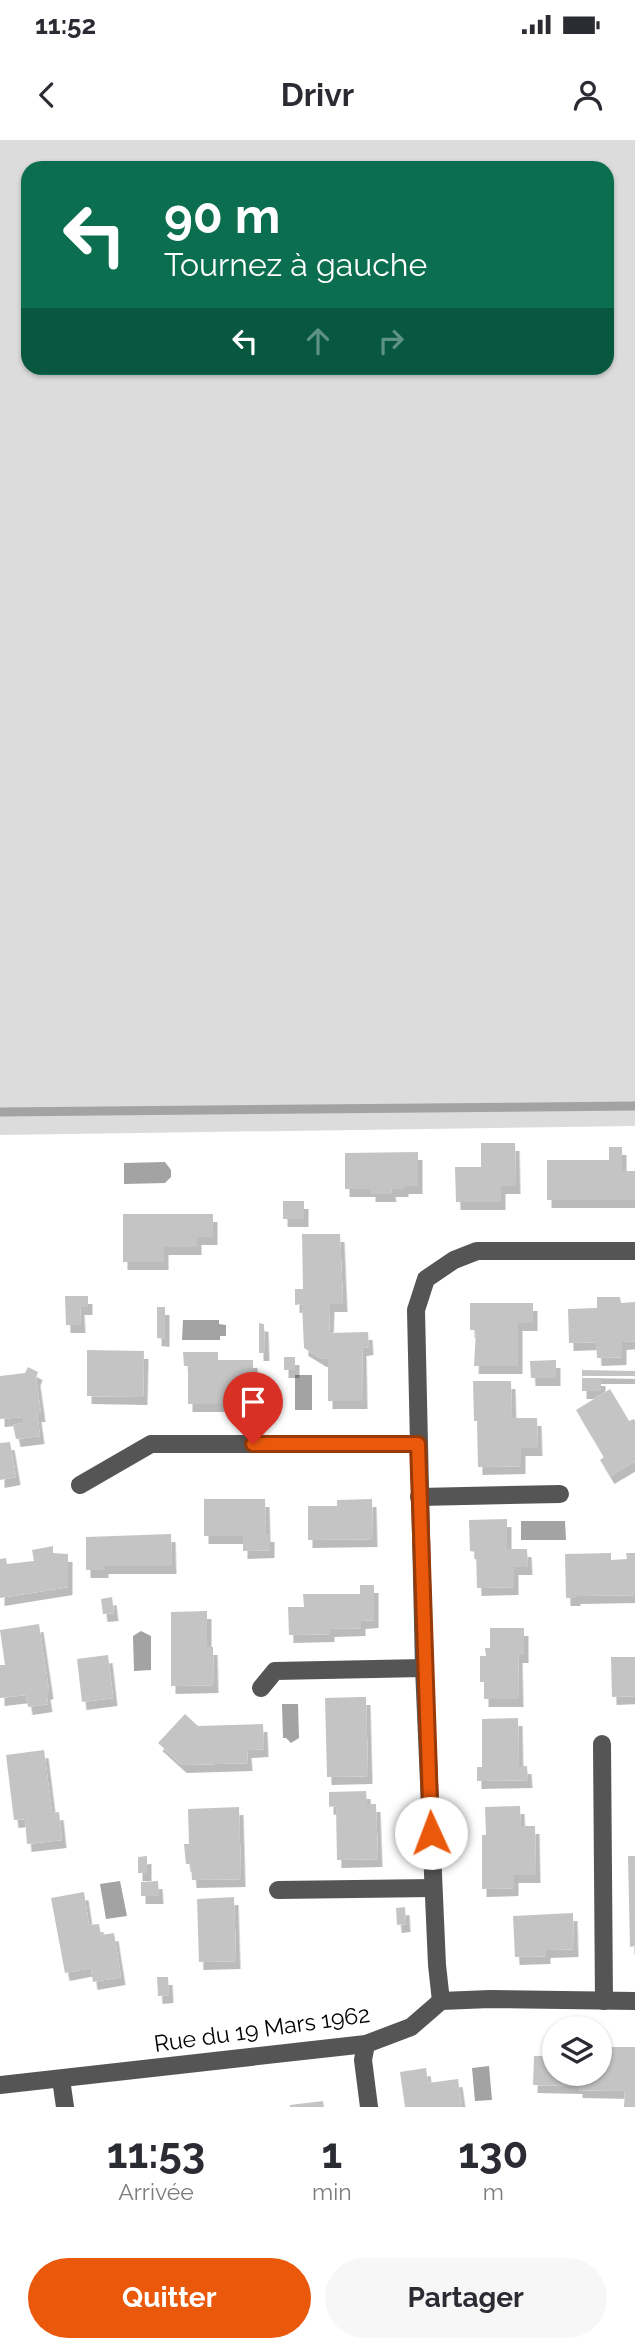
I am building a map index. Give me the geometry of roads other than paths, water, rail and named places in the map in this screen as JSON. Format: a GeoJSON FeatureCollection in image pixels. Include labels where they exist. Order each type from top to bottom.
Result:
{"type":"FeatureCollection","features":[{"type":"Feature","properties":{"kind":"street"},"geometry":{"type":"LineString","coordinates":[[635,1251],[477,1251],[454,1260],[426,1279],[415,1310],[424,1668],[433,1888],[441,2001],[635,2001]]}},
{"type":"Feature","properties":{"kind":"street"},"geometry":{"type":"LineString","coordinates":[[80,1485],[150,1444],[418,1444]]}},
{"type":"Feature","properties":{"kind":"street"},"geometry":{"type":"LineString","coordinates":[[419,1497],[560,1494]]}},
{"type":"Feature","properties":{"kind":"street"},"geometry":{"type":"LineString","coordinates":[[261,1688],[275,1671],[424,1668]]}},
{"type":"Feature","properties":{"kind":"street"},"geometry":{"type":"LineString","coordinates":[[602,1744],[604,2001]]}},
{"type":"Feature","properties":{"kind":"street"},"geometry":{"type":"LineString","coordinates":[[278,1890],[433,1888]]}},
{"type":"Feature","properties":{"kind":"street","name":"Rue du 19 Mars 1962"},"geometry":{"type":"LineString","coordinates":[[0,2085],[366,2044],[411,2027],[441,2001]]}},
{"type":"Feature","properties":{"kind":"street"},"geometry":{"type":"LineString","coordinates":[[366,2044],[363,2060],[369,2107]]}},
{"type":"Feature","properties":{"kind":"street"},"geometry":{"type":"LineString","coordinates":[[61,2080],[65,2107]]}},
{"type":"Feature","properties":{"kind":"waterway"},"geometry":{"type":"LineString","coordinates":[[0,1112],[635,1106]]}}]}
